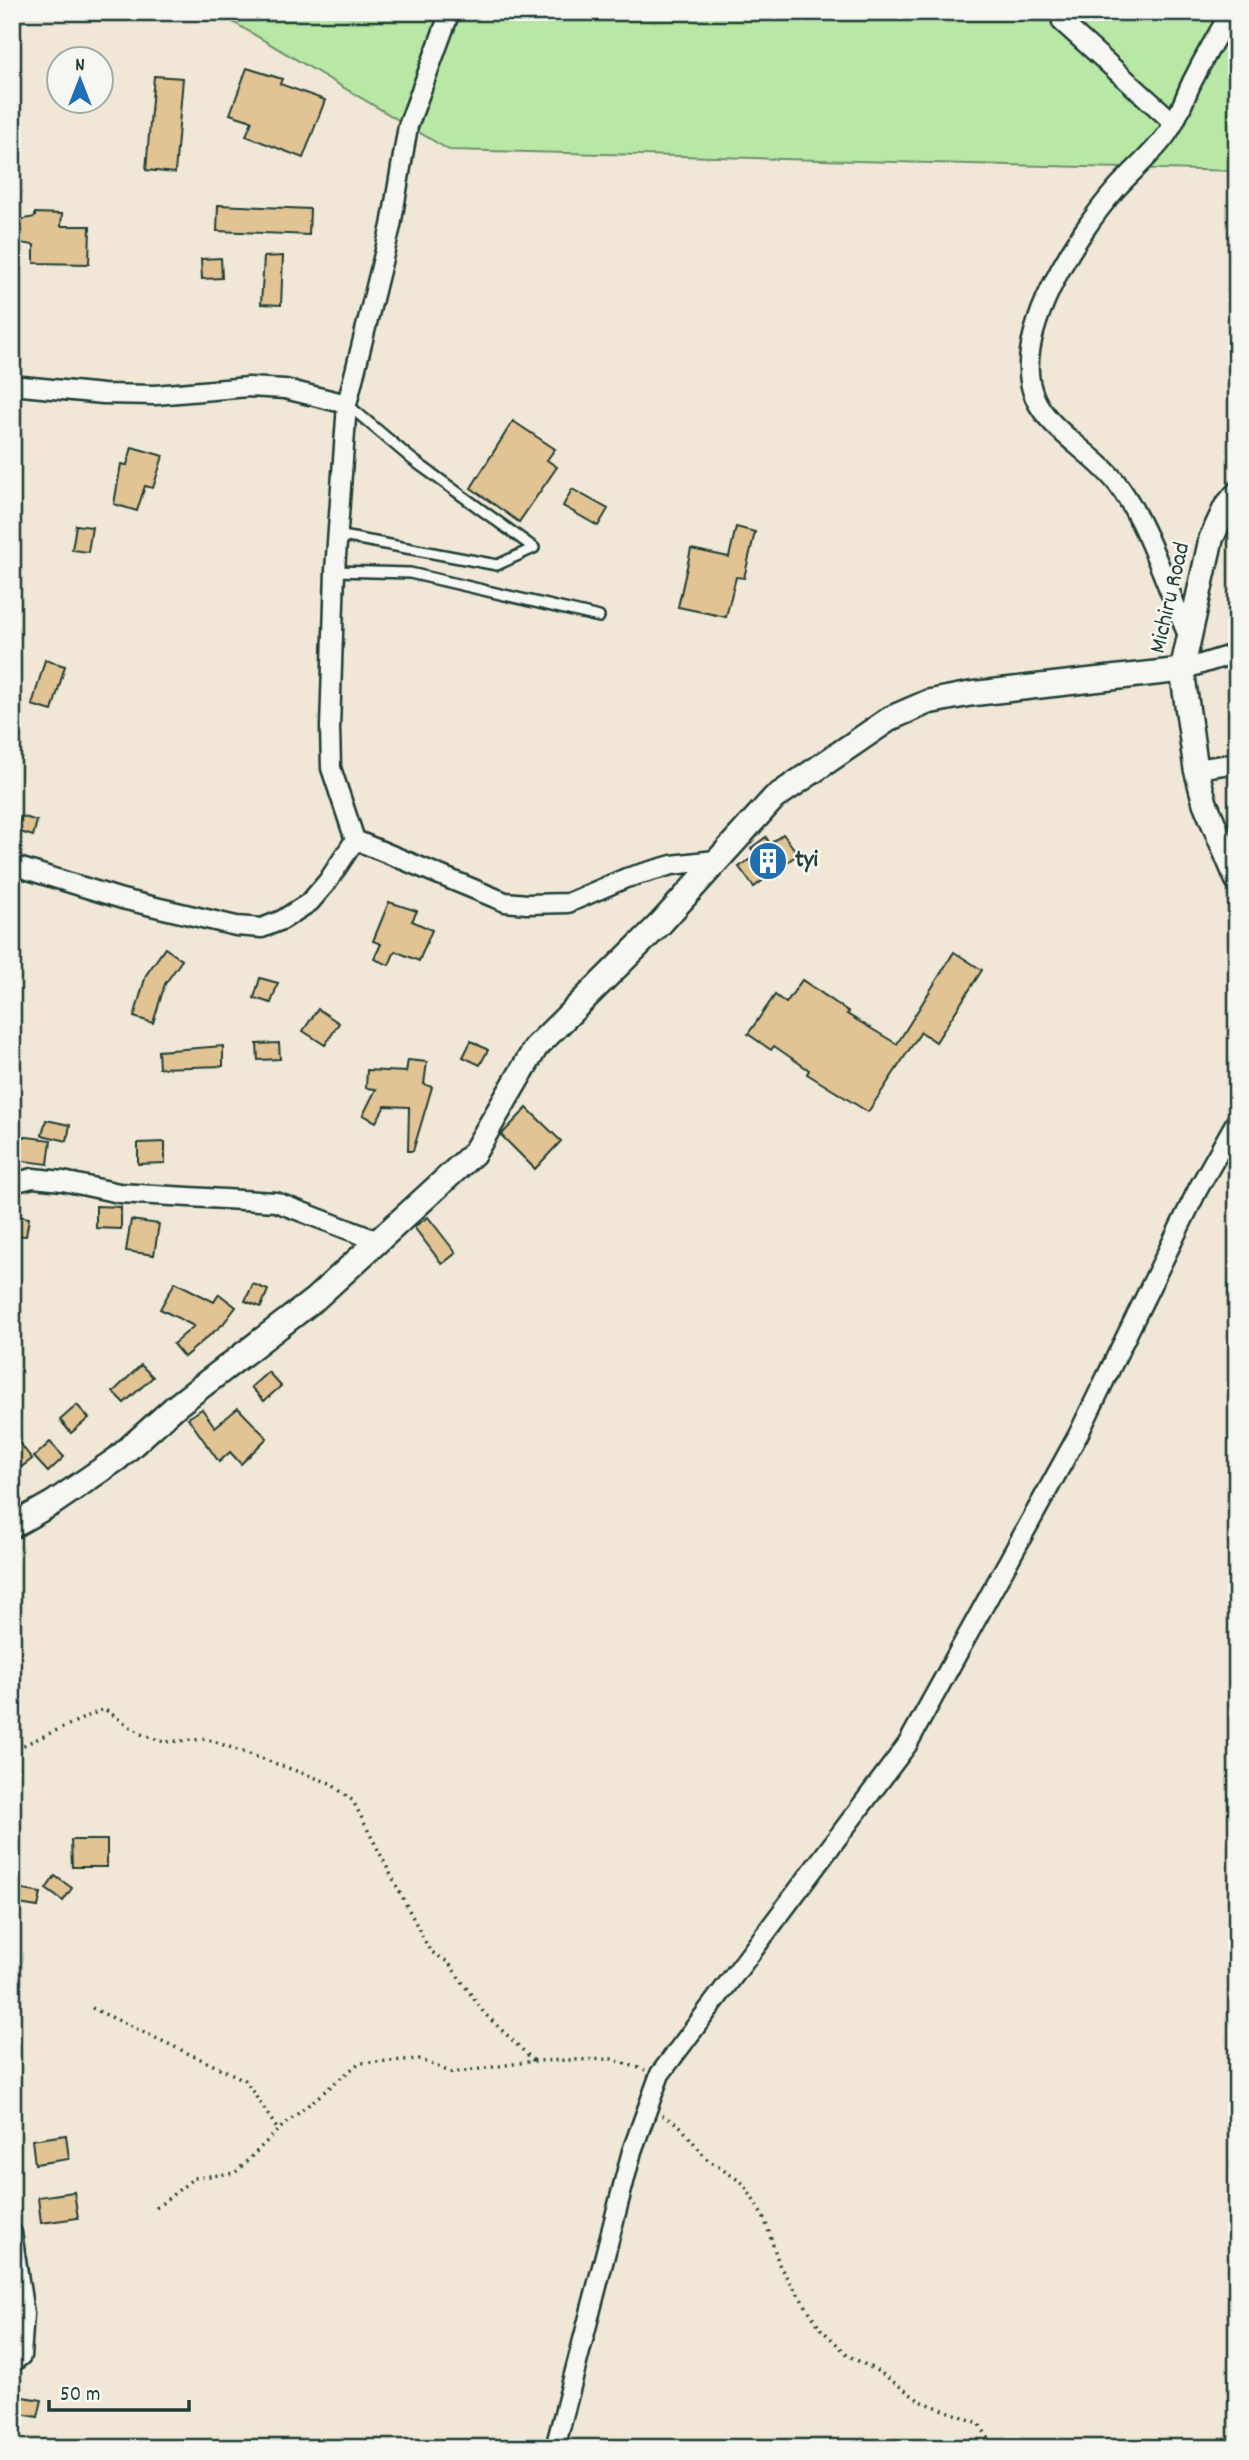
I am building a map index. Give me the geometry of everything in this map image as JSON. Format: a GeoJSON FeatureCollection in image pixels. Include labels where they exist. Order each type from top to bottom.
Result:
{"type":"FeatureCollection","features":[{"type":"Feature","properties":{"kind":"street"},"geometry":{"type":"LineString","coordinates":[[450,12],[408,127],[391,226],[347,404],[335,571],[331,768],[355,840],[505,902],[568,903],[626,878],[672,865],[715,860]]}},
{"type":"Feature","properties":{"kind":"street"},"geometry":{"type":"LineString","coordinates":[[1188,635],[1124,495],[1102,466],[1044,413],[1034,397],[1030,371],[1032,335],[1043,304],[1076,243],[1114,191],[1167,134],[1204,58],[1231,12]]}},
{"type":"Feature","properties":{"kind":"street"},"geometry":{"type":"LineString","coordinates":[[1062,22],[1173,122]]}},
{"type":"Feature","properties":{"kind":"street"},"geometry":{"type":"LineString","coordinates":[[12,385],[142,395],[248,387],[272,388],[347,404]]}},
{"type":"Feature","properties":{"kind":"street","name":"Michiru Road"},"geometry":{"type":"LineString","coordinates":[[1237,494],[1226,507],[1211,539],[1182,670],[1196,769],[1206,803],[1237,879]]}},
{"type":"Feature","properties":{"kind":"street"},"geometry":{"type":"LineString","coordinates":[[12,1526],[53,1503],[117,1460],[186,1399],[315,1299],[474,1153],[536,1047],[661,923],[715,860],[774,798],[891,718],[928,702],[970,694],[1182,670],[1237,653]]}},
{"type":"Feature","properties":{"kind":"street"},"geometry":{"type":"LineString","coordinates":[[1196,769],[1237,763]]}},
{"type":"Feature","properties":{"kind":"street"},"geometry":{"type":"LineString","coordinates":[[12,865],[122,899],[236,926],[262,928],[282,920],[310,902],[328,881],[355,840]]}},
{"type":"Feature","properties":{"kind":"street"},"geometry":{"type":"LineString","coordinates":[[555,2448],[632,2151],[660,2074],[907,1745],[1079,1436],[1198,1189],[1237,1120]]}},
{"type":"Feature","properties":{"kind":"street"},"geometry":{"type":"LineString","coordinates":[[12,1183],[33,1178],[63,1181],[119,1193],[276,1202],[378,1241]]}},
{"type":"Feature","properties":{"kind":"street"},"geometry":{"type":"LineString","coordinates":[[12,2233],[24,2314],[21,2356],[12,2363]]}},
{"type":"Feature","properties":{"kind":"lane"},"geometry":{"type":"LineString","coordinates":[[337,535],[497,565],[534,548],[413,460],[347,404]]}},
{"type":"Feature","properties":{"kind":"lane"},"geometry":{"type":"LineString","coordinates":[[335,571],[410,573],[599,617]]}},
{"type":"Feature","properties":{"kind":"path"},"geometry":{"type":"LineString","coordinates":[[17,1748],[104,1709],[141,1734],[164,1742],[207,1739],[330,1783],[353,1801],[430,1951],[448,1962],[484,2013],[534,2061]]}},
{"type":"Feature","properties":{"kind":"path"},"geometry":{"type":"LineString","coordinates":[[93,2008],[246,2080],[278,2130]]}},
{"type":"Feature","properties":{"kind":"path"},"geometry":{"type":"LineString","coordinates":[[156,2208],[194,2178],[235,2174],[278,2130],[359,2063],[419,2059],[452,2073],[534,2061],[611,2059],[660,2074]]}},
{"type":"Feature","properties":{"kind":"path"},"geometry":{"type":"LineString","coordinates":[[648,2106],[680,2126],[707,2158],[744,2184],[765,2220],[780,2267],[821,2329],[849,2356],[881,2372],[920,2401],[979,2423],[990,2441],[999,2448]]}},
{"type":"Feature","properties":{"kind":"green space"},"geometry":{"type":"Polygon","coordinates":[[[216,12],[1237,12],[1237,171],[449,150],[216,12]]]}},
{"type":"Feature","properties":{"kind":"building"},"geometry":{"type":"Polygon","coordinates":[[[247,68],[282,79],[280,84],[325,100],[303,158],[246,136],[252,121],[230,114],[247,68]]]}},
{"type":"Feature","properties":{"kind":"building"},"geometry":{"type":"Polygon","coordinates":[[[154,76],[183,78],[175,173],[146,170],[154,76]]]}},
{"type":"Feature","properties":{"kind":"building"},"geometry":{"type":"Polygon","coordinates":[[[218,205],[310,209],[309,235],[217,231],[218,205]]]}},
{"type":"Feature","properties":{"kind":"building"},"geometry":{"type":"Polygon","coordinates":[[[35,213],[62,214],[61,226],[90,226],[89,264],[34,263],[34,245],[12,242],[12,221],[35,217],[35,213]]]}},
{"type":"Feature","properties":{"kind":"building"},"geometry":{"type":"Polygon","coordinates":[[[283,256],[281,305],[261,304],[264,257],[283,256]]]}},
{"type":"Feature","properties":{"kind":"building"},"geometry":{"type":"Polygon","coordinates":[[[221,258],[222,278],[202,279],[201,259],[221,258]]]}},
{"type":"Feature","properties":{"kind":"building"},"geometry":{"type":"Polygon","coordinates":[[[513,421],[555,449],[547,460],[557,467],[519,522],[471,488],[513,421]]]}},
{"type":"Feature","properties":{"kind":"building"},"geometry":{"type":"Polygon","coordinates":[[[132,447],[163,456],[153,488],[145,486],[137,511],[114,504],[121,464],[127,465],[132,447]]]}},
{"type":"Feature","properties":{"kind":"building"},"geometry":{"type":"Polygon","coordinates":[[[572,489],[608,509],[598,526],[563,506],[572,489]]]}},
{"type":"Feature","properties":{"kind":"building"},"geometry":{"type":"Polygon","coordinates":[[[76,525],[92,527],[88,552],[72,550],[76,525]]]}},
{"type":"Feature","properties":{"kind":"building"},"geometry":{"type":"Polygon","coordinates":[[[736,527],[755,532],[744,578],[736,577],[726,617],[678,607],[691,549],[729,557],[736,527]]]}},
{"type":"Feature","properties":{"kind":"building"},"geometry":{"type":"Polygon","coordinates":[[[45,660],[65,666],[52,711],[32,705],[45,660]]]}},
{"type":"Feature","properties":{"kind":"building"},"geometry":{"type":"Polygon","coordinates":[[[21,816],[37,821],[33,836],[17,831],[21,816]]]}},
{"type":"Feature","properties":{"kind":"building","name":"tyi"},"geometry":{"type":"Polygon","coordinates":[[[783,834],[798,854],[754,887],[739,867],[756,855],[751,848],[766,837],[770,844],[783,834]]]}},
{"type":"Feature","properties":{"kind":"building"},"geometry":{"type":"Polygon","coordinates":[[[389,902],[417,911],[412,921],[432,930],[419,961],[395,951],[389,965],[374,959],[381,944],[373,941],[389,902]]]}},
{"type":"Feature","properties":{"kind":"building"},"geometry":{"type":"Polygon","coordinates":[[[165,948],[182,960],[165,984],[153,1023],[134,1017],[146,975],[165,948]]]}},
{"type":"Feature","properties":{"kind":"building"},"geometry":{"type":"Polygon","coordinates":[[[954,952],[982,970],[936,1042],[921,1032],[868,1112],[807,1074],[809,1070],[774,1046],[771,1050],[748,1034],[775,995],[786,1003],[802,980],[849,1012],[847,1014],[897,1044],[954,952]]]}},
{"type":"Feature","properties":{"kind":"building"},"geometry":{"type":"Polygon","coordinates":[[[260,978],[278,983],[271,1003],[254,998],[260,978]]]}},
{"type":"Feature","properties":{"kind":"building"},"geometry":{"type":"Polygon","coordinates":[[[318,1009],[339,1023],[325,1045],[303,1031],[318,1009]]]}},
{"type":"Feature","properties":{"kind":"building"},"geometry":{"type":"Polygon","coordinates":[[[471,1041],[488,1050],[480,1065],[463,1057],[471,1041]]]}},
{"type":"Feature","properties":{"kind":"building"},"geometry":{"type":"Polygon","coordinates":[[[279,1043],[280,1059],[258,1060],[257,1044],[279,1043]]]}},
{"type":"Feature","properties":{"kind":"building"},"geometry":{"type":"Polygon","coordinates":[[[223,1046],[223,1066],[159,1068],[158,1051],[223,1046]]]}},
{"type":"Feature","properties":{"kind":"building"},"geometry":{"type":"Polygon","coordinates":[[[408,1060],[427,1062],[424,1084],[432,1087],[413,1151],[408,1151],[409,1107],[385,1106],[376,1122],[363,1115],[376,1089],[366,1088],[367,1070],[406,1072],[408,1060]]]}},
{"type":"Feature","properties":{"kind":"building"},"geometry":{"type":"Polygon","coordinates":[[[527,1108],[561,1141],[535,1169],[501,1135],[527,1108]]]}},
{"type":"Feature","properties":{"kind":"building"},"geometry":{"type":"Polygon","coordinates":[[[46,1120],[70,1125],[67,1141],[42,1135],[46,1120]]]}},
{"type":"Feature","properties":{"kind":"building"},"geometry":{"type":"Polygon","coordinates":[[[19,1136],[51,1140],[48,1164],[16,1160],[19,1136]]]}},
{"type":"Feature","properties":{"kind":"building"},"geometry":{"type":"Polygon","coordinates":[[[165,1142],[165,1163],[138,1164],[138,1143],[165,1142]]]}},
{"type":"Feature","properties":{"kind":"building"},"geometry":{"type":"Polygon","coordinates":[[[96,1206],[121,1207],[121,1229],[96,1228],[96,1206]]]}},
{"type":"Feature","properties":{"kind":"building"},"geometry":{"type":"Polygon","coordinates":[[[12,1215],[29,1218],[26,1236],[12,1235],[12,1215]]]}},
{"type":"Feature","properties":{"kind":"building"},"geometry":{"type":"Polygon","coordinates":[[[428,1217],[456,1253],[442,1264],[414,1227],[428,1217]]]}},
{"type":"Feature","properties":{"kind":"building"},"geometry":{"type":"Polygon","coordinates":[[[131,1220],[159,1224],[154,1255],[126,1251],[131,1220]]]}},
{"type":"Feature","properties":{"kind":"building"},"geometry":{"type":"Polygon","coordinates":[[[175,1282],[214,1302],[219,1294],[236,1307],[223,1324],[184,1357],[173,1344],[194,1326],[160,1309],[175,1282]]]}},
{"type":"Feature","properties":{"kind":"building"},"geometry":{"type":"Polygon","coordinates":[[[253,1284],[268,1290],[261,1307],[245,1301],[253,1284]]]}},
{"type":"Feature","properties":{"kind":"building"},"geometry":{"type":"Polygon","coordinates":[[[141,1365],[153,1377],[124,1403],[113,1392],[141,1365]]]}},
{"type":"Feature","properties":{"kind":"building"},"geometry":{"type":"Polygon","coordinates":[[[268,1372],[281,1386],[264,1401],[251,1387],[268,1372]]]}},
{"type":"Feature","properties":{"kind":"building"},"geometry":{"type":"Polygon","coordinates":[[[77,1405],[89,1418],[71,1433],[60,1420],[77,1405]]]}},
{"type":"Feature","properties":{"kind":"building"},"geometry":{"type":"Polygon","coordinates":[[[238,1408],[267,1438],[241,1464],[230,1452],[219,1462],[188,1418],[202,1409],[215,1427],[238,1408]]]}},
{"type":"Feature","properties":{"kind":"building"},"geometry":{"type":"Polygon","coordinates":[[[12,1433],[32,1459],[12,1474],[12,1433]]]}},
{"type":"Feature","properties":{"kind":"building"},"geometry":{"type":"Polygon","coordinates":[[[50,1442],[64,1457],[48,1472],[34,1457],[50,1442]]]}},
{"type":"Feature","properties":{"kind":"building"},"geometry":{"type":"Polygon","coordinates":[[[71,1840],[107,1840],[107,1867],[72,1867],[71,1840]]]}},
{"type":"Feature","properties":{"kind":"building"},"geometry":{"type":"Polygon","coordinates":[[[55,1876],[72,1888],[63,1901],[46,1889],[55,1876]]]}},
{"type":"Feature","properties":{"kind":"building"},"geometry":{"type":"Polygon","coordinates":[[[12,1888],[41,1893],[38,1907],[12,1903],[12,1888]]]}},
{"type":"Feature","properties":{"kind":"building"},"geometry":{"type":"Polygon","coordinates":[[[66,2135],[69,2159],[35,2164],[32,2140],[66,2135]]]}},
{"type":"Feature","properties":{"kind":"building"},"geometry":{"type":"Polygon","coordinates":[[[74,2192],[78,2218],[41,2223],[38,2197],[74,2192]]]}},
{"type":"Feature","properties":{"kind":"building"},"geometry":{"type":"Polygon","coordinates":[[[23,2397],[42,2400],[38,2417],[20,2414],[23,2397]]]}},
{"type":"Feature","properties":{"kind":"place","name":"tyi"},"geometry":{"type":"Point","coordinates":[768,861]}}]}
